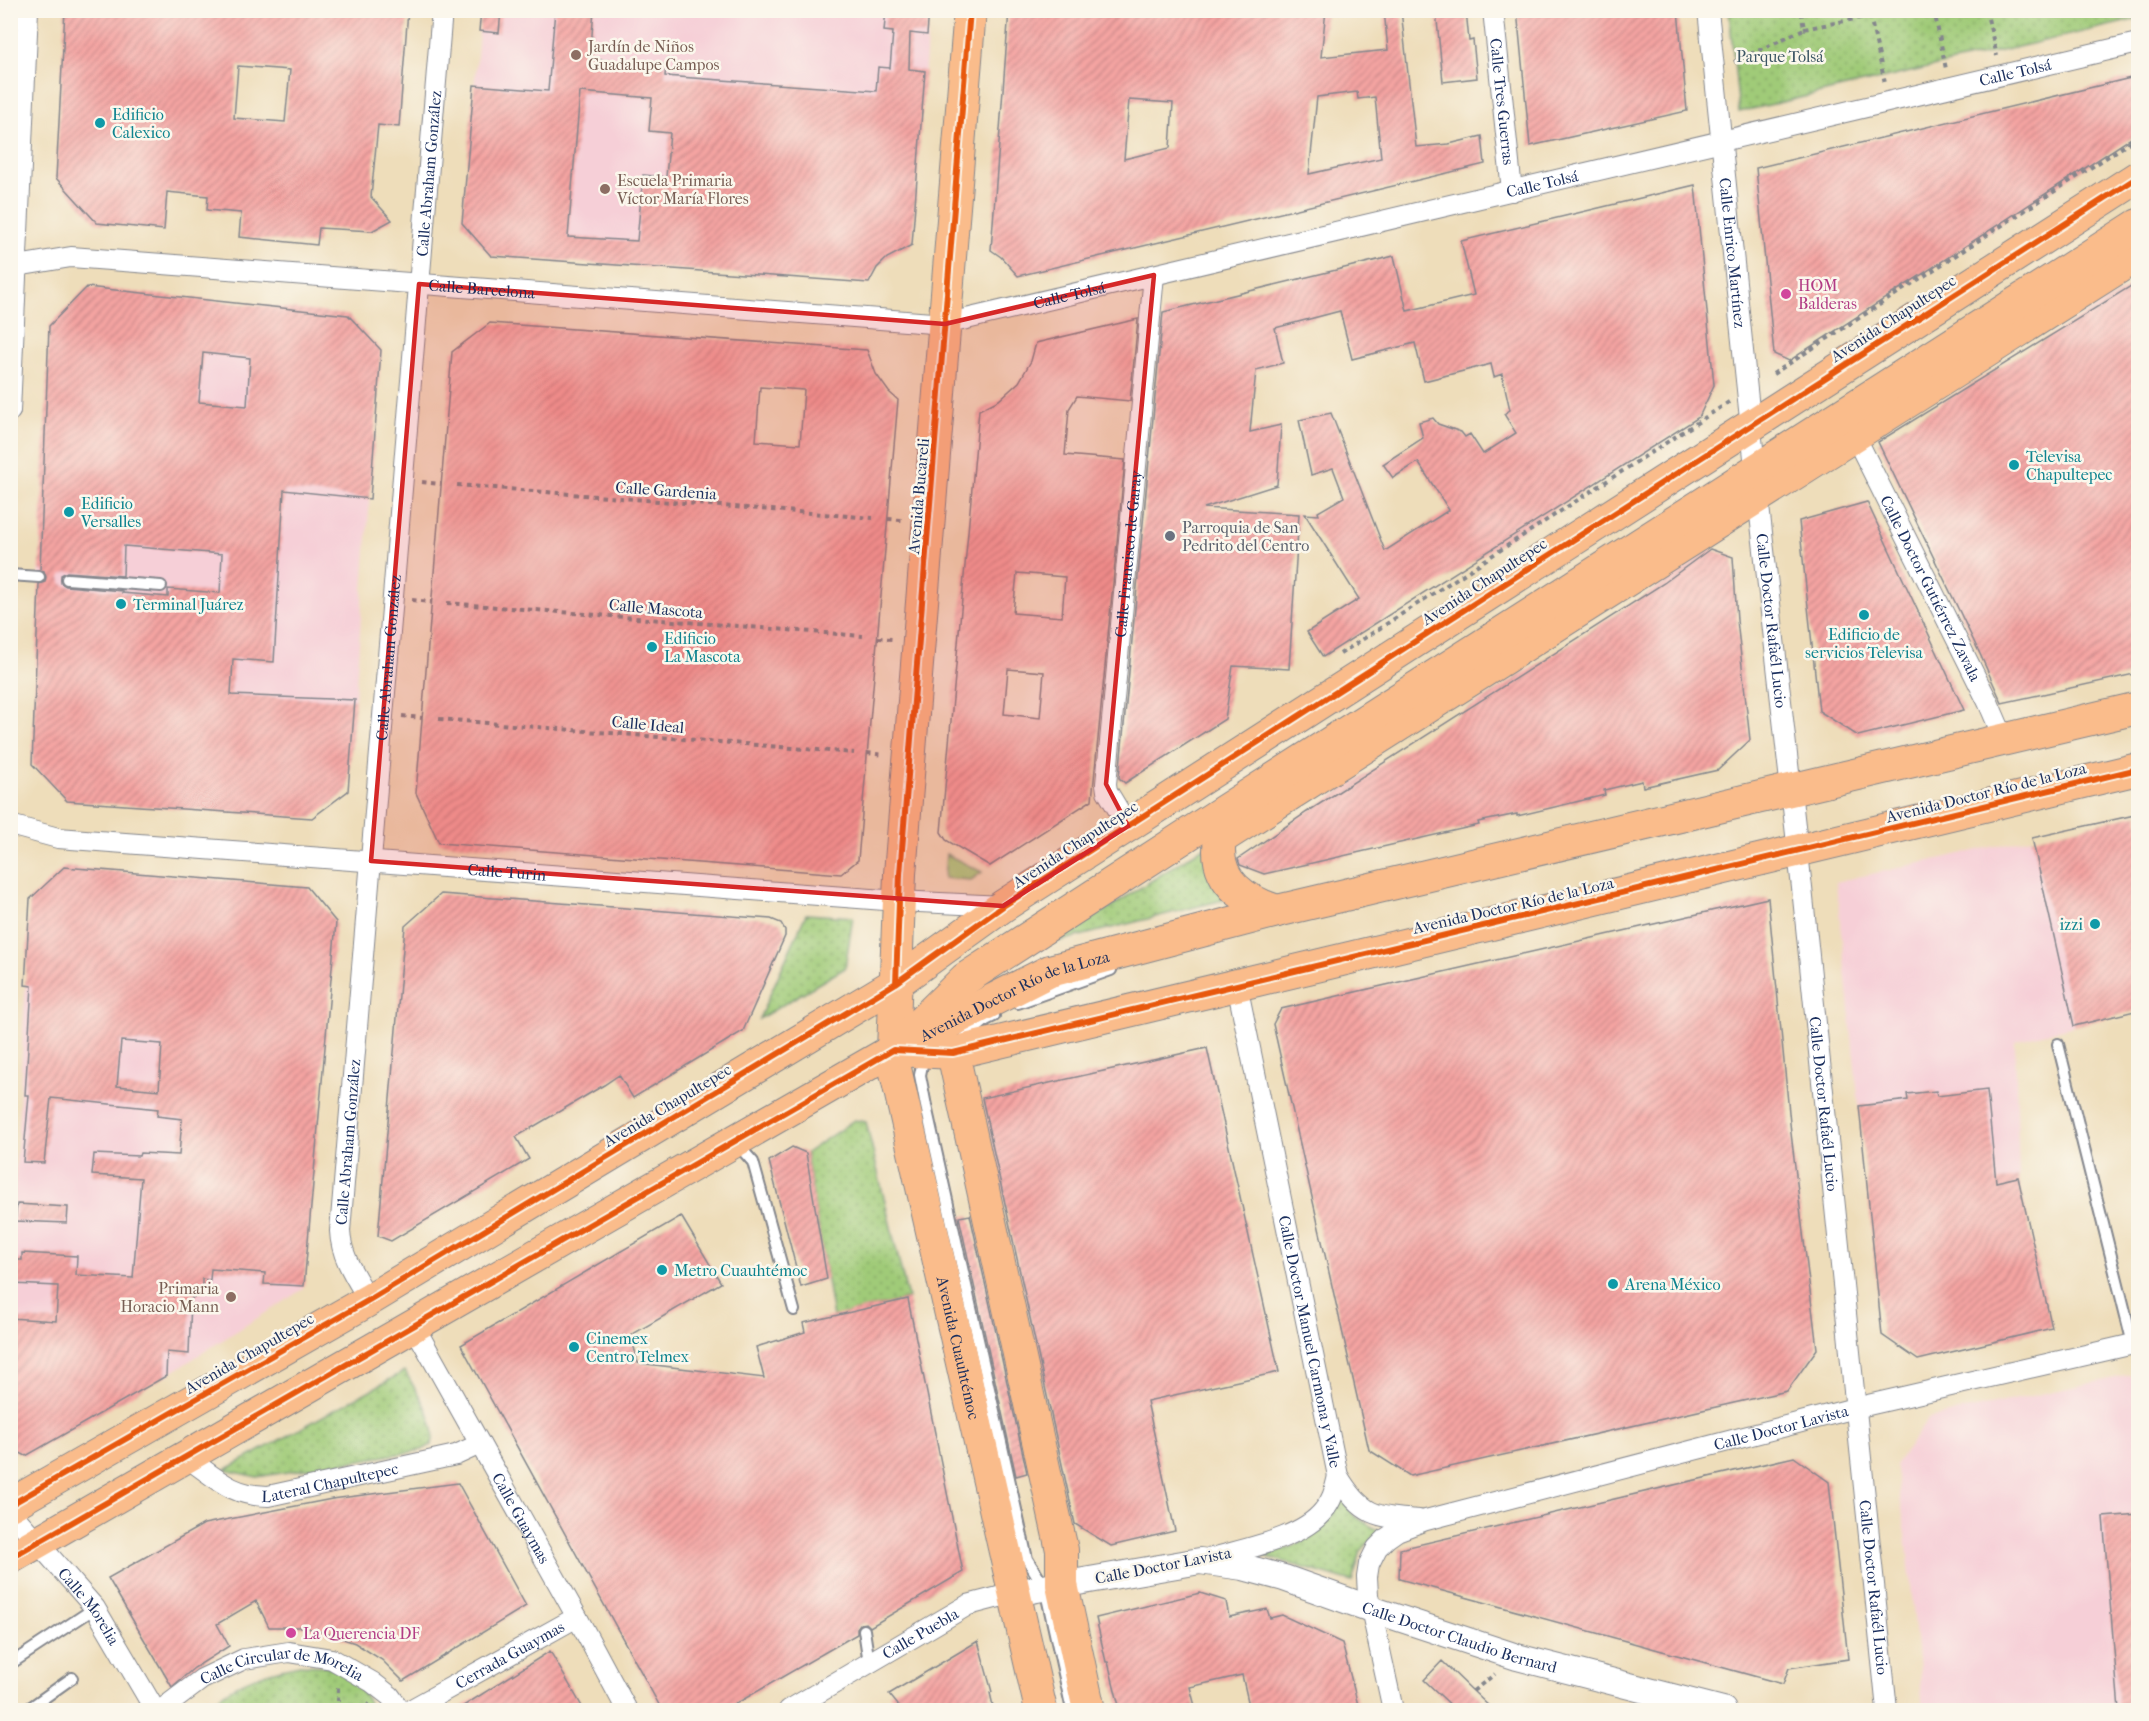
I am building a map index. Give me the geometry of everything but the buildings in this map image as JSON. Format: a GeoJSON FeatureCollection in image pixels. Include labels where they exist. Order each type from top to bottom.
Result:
{"type":"FeatureCollection","features":[{"type":"Feature","properties":{"kind":"main road","name":"Avenida Bucareli"},"geometry":{"type":"LineString","coordinates":[[896,983],[898,901],[970,10]]}},
{"type":"Feature","properties":{"kind":"main road","name":"Avenida Chapultepec"},"geometry":{"type":"LineString","coordinates":[[10,1506],[369,1300],[896,983],[1003,906],[2139,177]]}},
{"type":"Feature","properties":{"kind":"main road"},"geometry":{"type":"LineString","coordinates":[[10,1558],[893,1050],[965,979],[1222,824],[1757,483],[2139,225]]}},
{"type":"Feature","properties":{"kind":"main road"},"geometry":{"type":"LineString","coordinates":[[1757,483],[1856,436],[2139,255]]}},
{"type":"Feature","properties":{"kind":"main road","name":"Avenida Doctor Río de la Loza"},"geometry":{"type":"LineString","coordinates":[[938,1045],[1050,971],[1277,912],[2139,708]]}},
{"type":"Feature","properties":{"kind":"main road","name":"Avenida Doctor Río de la Loza"},"geometry":{"type":"LineString","coordinates":[[893,1050],[938,1045],[1237,985],[2139,769]]}},
{"type":"Feature","properties":{"kind":"main road"},"geometry":{"type":"LineString","coordinates":[[1222,824],[1219,852],[1228,881],[1241,895],[1257,905],[1277,912]]}},
{"type":"Feature","properties":{"kind":"main road","name":"Avenida Cuauhtémoc"},"geometry":{"type":"LineString","coordinates":[[896,983],[894,1064],[1041,1710]]}},
{"type":"Feature","properties":{"kind":"main road"},"geometry":{"type":"LineString","coordinates":[[938,1045],[1062,1550],[1051,1583],[1089,1710]]}},
{"type":"Feature","properties":{"kind":"street"},"geometry":{"type":"LineString","coordinates":[[10,411],[17,134],[28,10]]}},
{"type":"Feature","properties":{"kind":"street","name":"Calle Abraham González"},"geometry":{"type":"LineString","coordinates":[[369,1300],[349,1265],[340,1241],[340,1231],[442,10]]}},
{"type":"Feature","properties":{"kind":"street","name":"Calle Tres Guerras"},"geometry":{"type":"LineString","coordinates":[[1493,10],[1512,190]]}},
{"type":"Feature","properties":{"kind":"street","name":"Calle Enrico Martínez"},"geometry":{"type":"LineString","coordinates":[[1708,10],[1757,483]]}},
{"type":"Feature","properties":{"kind":"street","name":"Calle Tolsá"},"geometry":{"type":"LineString","coordinates":[[945,324],[2139,43]]}},
{"type":"Feature","properties":{"kind":"street","name":"Calle Barcelona"},"geometry":{"type":"LineString","coordinates":[[14,269],[71,257],[945,324]]}},
{"type":"Feature","properties":{"kind":"street","name":"Calle Francisco de Garay"},"geometry":{"type":"LineString","coordinates":[[1128,826],[1107,791],[1106,784],[1154,275]]}},
{"type":"Feature","properties":{"kind":"street","name":"Calle Doctor Gutiérrez Zavala"},"geometry":{"type":"LineString","coordinates":[[1856,436],[1988,702],[2004,739]]}},
{"type":"Feature","properties":{"kind":"street","name":"Calle Doctor Rafaél Lucio"},"geometry":{"type":"LineString","coordinates":[[1757,483],[1798,851],[1887,1710]]}},
{"type":"Feature","properties":{"kind":"street","name":"Calle Turin"},"geometry":{"type":"LineString","coordinates":[[10,825],[58,838],[898,901],[1003,906]]}},
{"type":"Feature","properties":{"kind":"street","name":"Calle Doctor Manuel Carmona y Valle"},"geometry":{"type":"LineString","coordinates":[[1237,985],[1338,1476],[1355,1501],[1368,1511],[1380,1516],[1426,1520]]}},
{"type":"Feature","properties":{"kind":"street","name":"Calle Guaymas"},"geometry":{"type":"LineString","coordinates":[[414,1326],[627,1710]]}},
{"type":"Feature","properties":{"kind":"street","name":"Calle Doctor Lavista"},"geometry":{"type":"LineString","coordinates":[[1426,1520],[1855,1408],[2136,1344]]}},
{"type":"Feature","properties":{"kind":"street","name":"Lateral Chapultepec"},"geometry":{"type":"LineString","coordinates":[[186,1457],[235,1491],[250,1496],[268,1496],[456,1455],[480,1444]]}},
{"type":"Feature","properties":{"kind":"street","name":"Calle Doctor Lavista"},"geometry":{"type":"LineString","coordinates":[[1051,1583],[1200,1561],[1282,1537],[1308,1526],[1324,1511],[1333,1497],[1338,1476]]}},
{"type":"Feature","properties":{"kind":"street","name":"Calle Morelia"},"geometry":{"type":"LineString","coordinates":[[10,1511],[95,1608],[155,1710]]}},
{"type":"Feature","properties":{"kind":"street"},"geometry":{"type":"LineString","coordinates":[[1393,1710],[1371,1609],[1367,1576],[1372,1555],[1387,1538],[1397,1531],[1426,1520]]}},
{"type":"Feature","properties":{"kind":"street","name":"Calle Doctor Claudio Bernard"},"geometry":{"type":"LineString","coordinates":[[1200,1561],[1243,1567],[1284,1578],[1517,1656],[1723,1710]]}},
{"type":"Feature","properties":{"kind":"street","name":"Calle Puebla"},"geometry":{"type":"LineString","coordinates":[[789,1710],[968,1605],[1051,1583]]}},
{"type":"Feature","properties":{"kind":"street","name":"Cerrada Guaymas"},"geometry":{"type":"LineString","coordinates":[[410,1710],[577,1617]]}},
{"type":"Feature","properties":{"kind":"street","name":"Calle Circular de Morelia"},"geometry":{"type":"LineString","coordinates":[[161,1710],[202,1679],[244,1659],[289,1652],[332,1659],[375,1684],[390,1696],[400,1710]]}},
{"type":"Feature","properties":{"kind":"lane"},"geometry":{"type":"LineString","coordinates":[[1757,483],[2139,238]]}},
{"type":"Feature","properties":{"kind":"lane"},"geometry":{"type":"LineString","coordinates":[[10,575],[39,577]]}},
{"type":"Feature","properties":{"kind":"lane"},"geometry":{"type":"LineString","coordinates":[[67,579],[160,586]]}},
{"type":"Feature","properties":{"kind":"lane"},"geometry":{"type":"LineString","coordinates":[[1002,969],[1029,949],[1222,824]]}},
{"type":"Feature","properties":{"kind":"lane"},"geometry":{"type":"LineString","coordinates":[[1153,955],[1277,912]]}},
{"type":"Feature","properties":{"kind":"lane"},"geometry":{"type":"LineString","coordinates":[[938,1045],[964,1038],[986,1020],[1006,1010],[1119,967]]}},
{"type":"Feature","properties":{"kind":"lane"},"geometry":{"type":"LineString","coordinates":[[950,1095],[938,1045],[957,1003]]}},
{"type":"Feature","properties":{"kind":"lane"},"geometry":{"type":"LineString","coordinates":[[2058,1044],[2136,1344]]}},
{"type":"Feature","properties":{"kind":"lane"},"geometry":{"type":"LineString","coordinates":[[735,1141],[753,1162],[794,1310]]}},
{"type":"Feature","properties":{"kind":"lane"},"geometry":{"type":"LineString","coordinates":[[1051,1583],[1072,1710]]}},
{"type":"Feature","properties":{"kind":"lane"},"geometry":{"type":"LineString","coordinates":[[10,1664],[95,1608]]}},
{"type":"Feature","properties":{"kind":"lane"},"geometry":{"type":"LineString","coordinates":[[864,1630],[869,1663]]}},
{"type":"Feature","properties":{"kind":"lane"},"geometry":{"type":"LineString","coordinates":[[27,1710],[72,1678]]}},
{"type":"Feature","properties":{"kind":"path"},"geometry":{"type":"LineString","coordinates":[[1801,10],[1804,29]]}},
{"type":"Feature","properties":{"kind":"path"},"geometry":{"type":"LineString","coordinates":[[1714,72],[1804,29],[1901,10]]}},
{"type":"Feature","properties":{"kind":"path"},"geometry":{"type":"LineString","coordinates":[[1934,10],[1950,87]]}},
{"type":"Feature","properties":{"kind":"path"},"geometry":{"type":"LineString","coordinates":[[1986,10],[2001,75]]}},
{"type":"Feature","properties":{"kind":"path"},"geometry":{"type":"LineString","coordinates":[[1870,16],[1889,102]]}},
{"type":"Feature","properties":{"kind":"path"},"geometry":{"type":"LineString","coordinates":[[1773,374],[2139,138]]}},
{"type":"Feature","properties":{"kind":"path"},"geometry":{"type":"LineString","coordinates":[[1332,660],[1730,402]]}},
{"type":"Feature","properties":{"kind":"path"},"geometry":{"type":"LineString","coordinates":[[1448,1710],[1452,1707]]}},
{"type":"Feature","properties":{"kind":"highlighted area"},"geometry":{"type":"Polygon","coordinates":[[[1154,275],[1106,784],[1128,826],[1003,906],[371,861],[419,284],[945,324],[1154,275]]]}},
{"type":"Feature","properties":{"kind":"shaded area"},"geometry":{"type":"Polygon","coordinates":[[[481,11],[929,11],[912,245],[887,258],[877,268],[869,283],[491,256],[462,223],[481,11]]]}},
{"type":"Feature","properties":{"kind":"shaded area"},"geometry":{"type":"Polygon","coordinates":[[[87,287],[348,315],[381,350],[348,791],[312,818],[67,801],[32,764],[49,326],[87,287]]]}},
{"type":"Feature","properties":{"kind":"shaded area"},"geometry":{"type":"Polygon","coordinates":[[[2032,838],[2074,1026],[2015,1041],[2019,1178],[1996,1182],[1987,1091],[1937,1096],[1935,1091],[1907,1094],[1908,1100],[1859,1106],[1836,882],[2032,838]]]}},
{"type":"Feature","properties":{"kind":"shaded area"},"geometry":{"type":"Polygon","coordinates":[[[64,867],[307,887],[336,922],[303,1289],[166,1376],[11,1448],[11,1261],[30,899],[64,867]]]}},
{"type":"Feature","properties":{"kind":"shaded area"},"geometry":{"type":"Polygon","coordinates":[[[2138,1373],[2138,1710],[1923,1710],[1906,1535],[1895,1465],[1929,1418],[2138,1373]]]}},
{"type":"Feature","properties":{"kind":"green space","name":"Parque Tolsá"},"geometry":{"type":"Polygon","coordinates":[[[2138,10],[2138,19],[1739,112],[1729,11],[2138,10]]]}},
{"type":"Feature","properties":{"kind":"green space"},"geometry":{"type":"Polygon","coordinates":[[[1204,847],[1223,900],[1056,942],[1204,847]]]}},
{"type":"Feature","properties":{"kind":"green space"},"geometry":{"type":"Polygon","coordinates":[[[946,854],[982,872],[971,880],[944,878],[946,854]]]}},
{"type":"Feature","properties":{"kind":"green space"},"geometry":{"type":"Polygon","coordinates":[[[806,914],[853,917],[845,968],[759,1019],[806,914]]]}},
{"type":"Feature","properties":{"kind":"green space"},"geometry":{"type":"Polygon","coordinates":[[[854,1120],[866,1122],[908,1299],[833,1317],[806,1153],[854,1120]]]}},
{"type":"Feature","properties":{"kind":"green space"},"geometry":{"type":"Polygon","coordinates":[[[405,1371],[426,1408],[433,1428],[431,1445],[422,1450],[257,1477],[225,1470],[405,1371]]]}},
{"type":"Feature","properties":{"kind":"green space"},"geometry":{"type":"Polygon","coordinates":[[[1341,1497],[1354,1516],[1379,1531],[1361,1551],[1352,1582],[1264,1556],[1301,1543],[1325,1526],[1341,1497]]]}},
{"type":"Feature","properties":{"kind":"green space"},"geometry":{"type":"Polygon","coordinates":[[[300,1665],[325,1666],[340,1672],[360,1689],[372,1710],[204,1710],[237,1685],[261,1675],[300,1665]]]}},
{"type":"Feature","properties":{"kind":"cycle path"},"geometry":{"type":"LineString","coordinates":[[896,983],[900,874],[970,10]]}},
{"type":"Feature","properties":{"kind":"cycle path"},"geometry":{"type":"LineString","coordinates":[[10,1505],[369,1300],[896,983],[1003,906],[2138,177]]}},
{"type":"Feature","properties":{"kind":"cycle path"},"geometry":{"type":"LineString","coordinates":[[10,1558],[893,1050],[953,1053],[2138,769]]}},
{"type":"Feature","properties":{"kind":"place","name":"Jardín de Niños Guadalupe Campos"},"geometry":{"type":"Point","coordinates":[576,55]}},
{"type":"Feature","properties":{"kind":"place","name":"Edificio Calexico"},"geometry":{"type":"Point","coordinates":[100,123]}},
{"type":"Feature","properties":{"kind":"place","name":"Escuela Primaria Víctor María Flores"},"geometry":{"type":"Point","coordinates":[605,189]}},
{"type":"Feature","properties":{"kind":"place","name":"HOM Balderas"},"geometry":{"type":"Point","coordinates":[1786,294]}},
{"type":"Feature","properties":{"kind":"place","name":"Televisa Chapultepec"},"geometry":{"type":"Point","coordinates":[2014,465]}},
{"type":"Feature","properties":{"kind":"place","name":"Edificio Versalles"},"geometry":{"type":"Point","coordinates":[69,512]}},
{"type":"Feature","properties":{"kind":"place","name":"Parroquia de San Pedrito del Centro"},"geometry":{"type":"Point","coordinates":[1170,536]}},
{"type":"Feature","properties":{"kind":"place","name":"Terminal Juárez"},"geometry":{"type":"Point","coordinates":[121,604]}},
{"type":"Feature","properties":{"kind":"place","name":"Edificio de servicios Televisa"},"geometry":{"type":"Point","coordinates":[1864,615]}},
{"type":"Feature","properties":{"kind":"place","name":"Edificio La Mascota"},"geometry":{"type":"Point","coordinates":[652,647]}},
{"type":"Feature","properties":{"kind":"place","name":"izzi"},"geometry":{"type":"Point","coordinates":[2095,924]}},
{"type":"Feature","properties":{"kind":"place","name":"Metro Cuauhtémoc"},"geometry":{"type":"Point","coordinates":[662,1270]}},
{"type":"Feature","properties":{"kind":"place","name":"Arena México"},"geometry":{"type":"Point","coordinates":[1613,1284]}},
{"type":"Feature","properties":{"kind":"place","name":"Primaria Horacio Mann"},"geometry":{"type":"Point","coordinates":[231,1297]}},
{"type":"Feature","properties":{"kind":"place","name":"Cinemex Centro Telmex"},"geometry":{"type":"Point","coordinates":[574,1347]}},
{"type":"Feature","properties":{"kind":"place","name":"La Querencia DF"},"geometry":{"type":"Point","coordinates":[291,1633]}}]}
